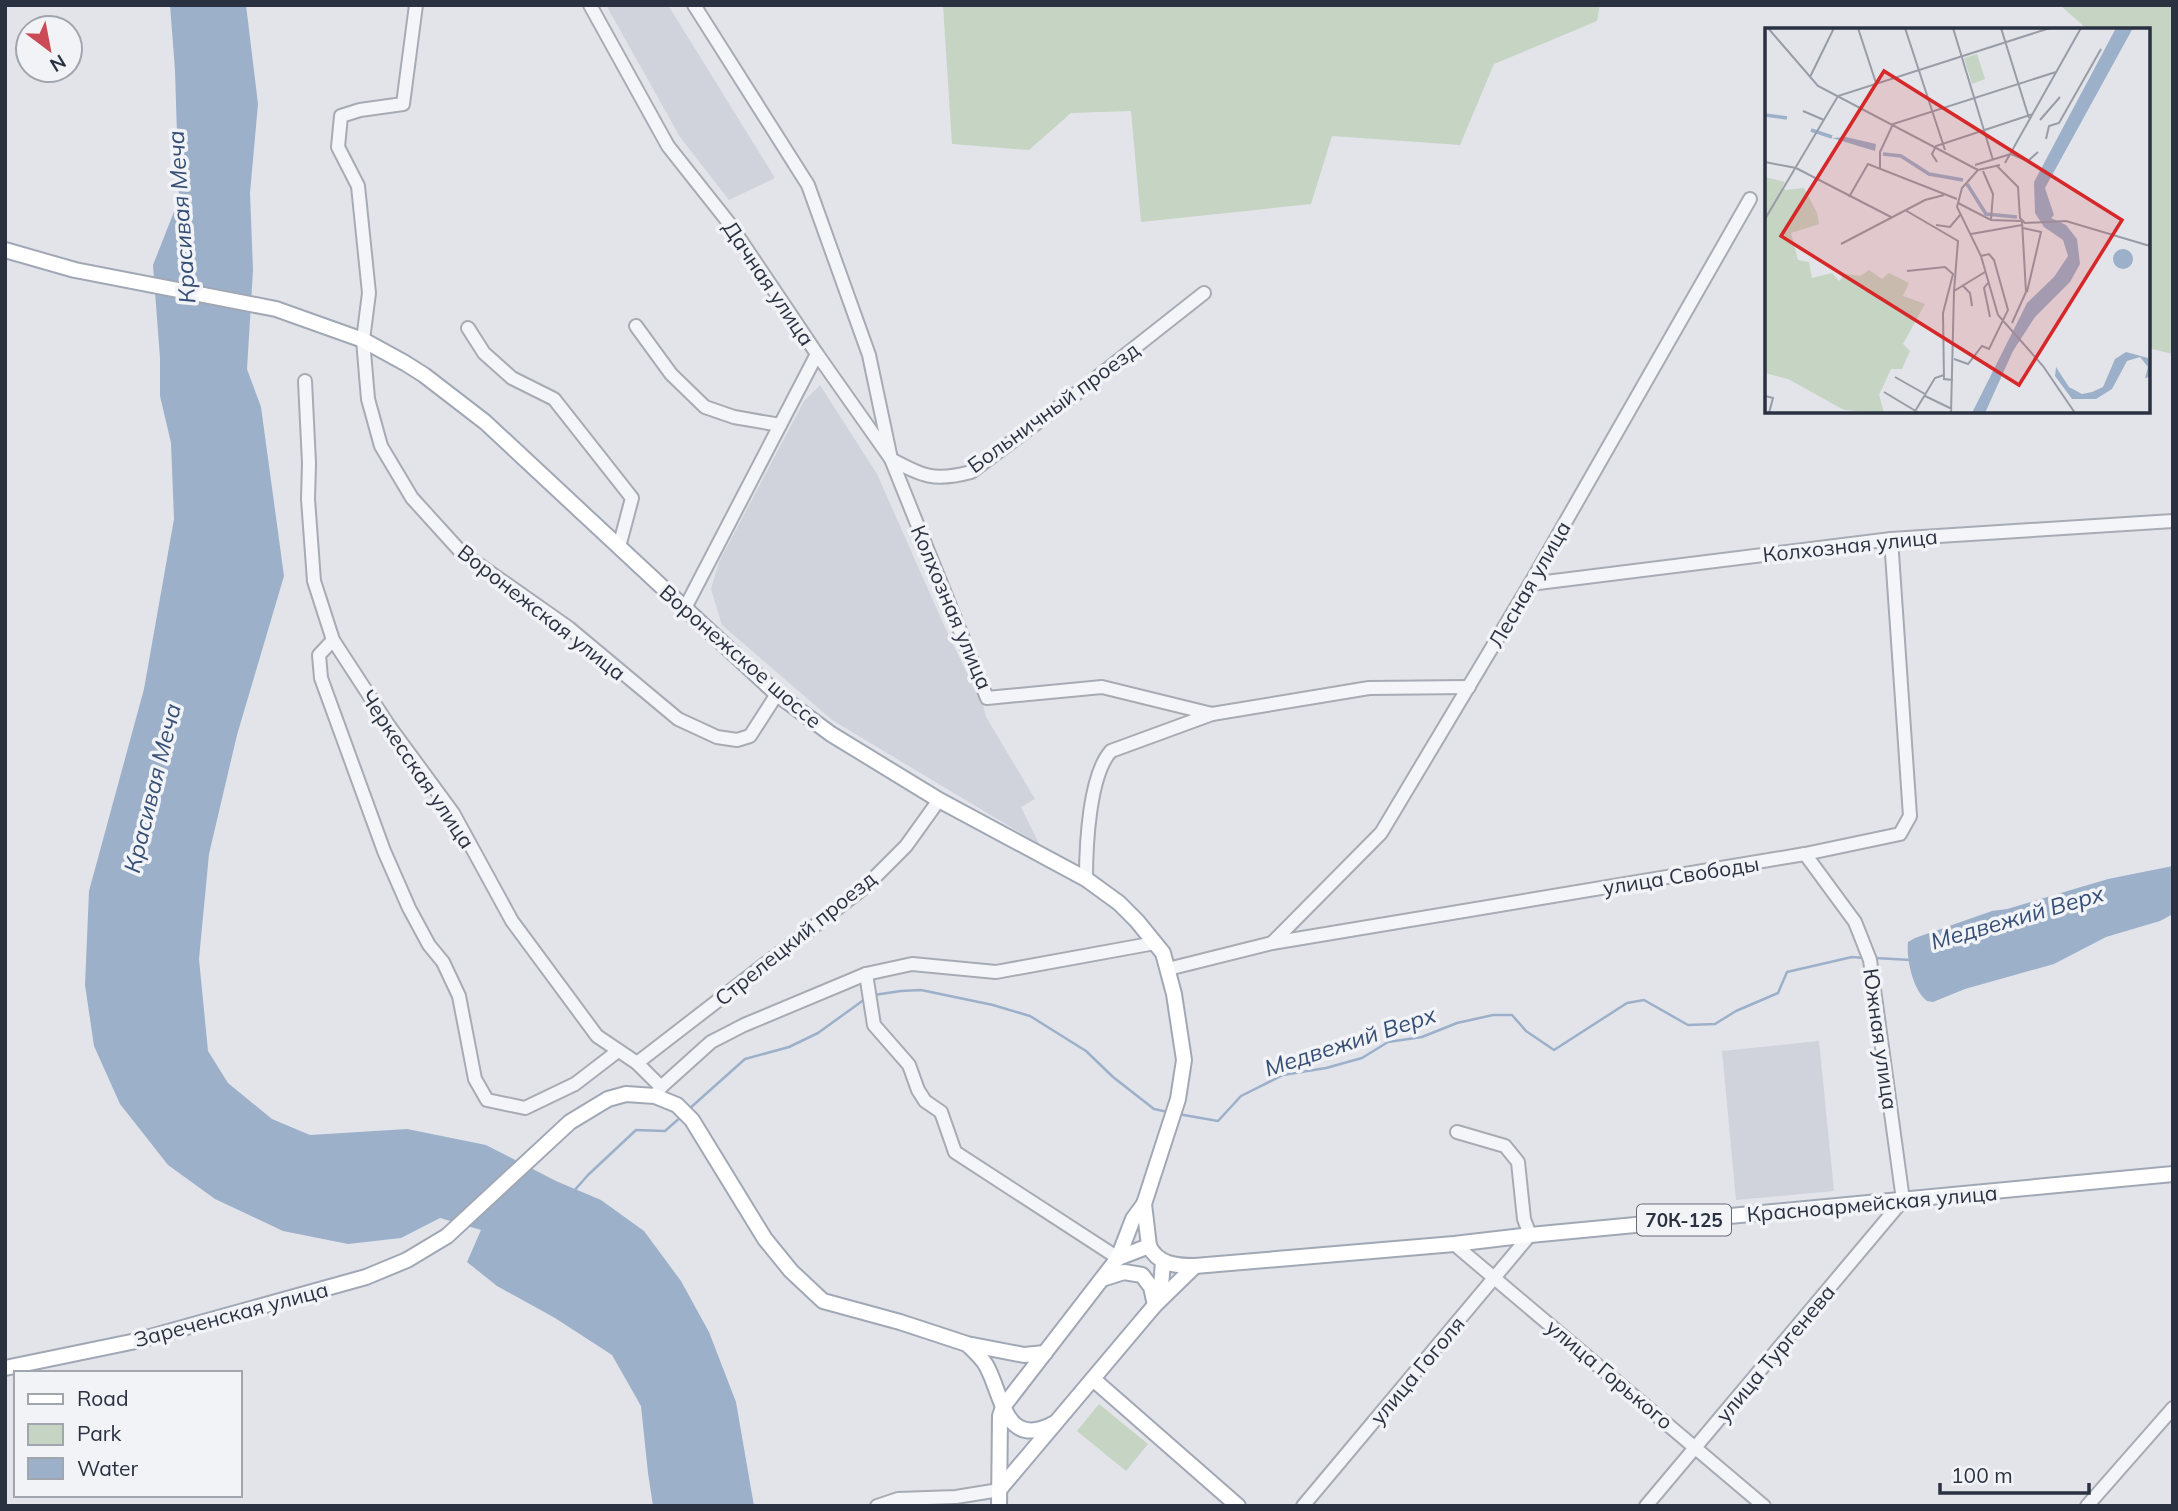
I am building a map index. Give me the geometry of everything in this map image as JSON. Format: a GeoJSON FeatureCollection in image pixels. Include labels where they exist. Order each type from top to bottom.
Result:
{"type":"FeatureCollection","features":[{"type":"Feature","properties":{"kind":"main road","name":"Воронежское шоссе"},"geometry":{"type":"LineString","coordinates":[[5,250],[75,270],[134,279],[276,309],[363,340],[424,374],[485,422],[777,694],[831,734],[939,800],[1086,879],[1119,903],[1163,953],[1174,994],[1184,1060],[1178,1099],[1144,1203]]}},
{"type":"Feature","properties":{"kind":"main road","name":"Зареченская улица"},"geometry":{"type":"LineString","coordinates":[[5,1368],[136,1341],[354,1280],[407,1260],[447,1236],[570,1122],[608,1099],[658,1091]]}},
{"type":"Feature","properties":{"kind":"main road"},"geometry":{"type":"LineString","coordinates":[[658,1091],[677,1104],[692,1121],[765,1239],[791,1271],[823,1300],[967,1344],[1024,1355],[1045,1353]]}},
{"type":"Feature","properties":{"kind":"main road","name":"Красноармейская улица"},"geometry":{"type":"LineString","coordinates":[[1163,1262],[1177,1266],[1195,1266],[1454,1244],[2173,1174]]}},
{"type":"Feature","properties":{"kind":"main road"},"geometry":{"type":"LineString","coordinates":[[999,1506],[1000,1416],[1003,1407],[1118,1258],[1133,1219],[1144,1203]]}},
{"type":"Feature","properties":{"kind":"main road"},"geometry":{"type":"LineString","coordinates":[[1144,1203],[1149,1246],[1163,1262],[1156,1305]]}},
{"type":"Feature","properties":{"kind":"main road"},"geometry":{"type":"LineString","coordinates":[[1118,1258],[1149,1246]]}},
{"type":"Feature","properties":{"kind":"main road"},"geometry":{"type":"LineString","coordinates":[[999,1490],[1156,1305],[1195,1266]]}},
{"type":"Feature","properties":{"kind":"main road"},"geometry":{"type":"LineString","coordinates":[[1101,1280],[1124,1272],[1142,1275],[1152,1287],[1156,1305]]}},
{"type":"Feature","properties":{"kind":"main road"},"geometry":{"type":"LineString","coordinates":[[967,1344],[987,1367],[1003,1407],[1014,1425],[1029,1431],[1045,1428],[1058,1421]]}},
{"type":"Feature","properties":{"kind":"main road"},"geometry":{"type":"LineString","coordinates":[[1093,1379],[1238,1506]]}},
{"type":"Feature","properties":{"kind":"street"},"geometry":{"type":"LineString","coordinates":[[363,340],[369,293],[358,186],[338,147],[341,116],[360,110],[403,104],[416,5]]}},
{"type":"Feature","properties":{"kind":"street","name":"Дачная улица"},"geometry":{"type":"LineString","coordinates":[[590,5],[668,146],[729,223],[817,354],[685,608]]}},
{"type":"Feature","properties":{"kind":"street"},"geometry":{"type":"LineString","coordinates":[[694,5],[808,185],[869,355],[891,459]]}},
{"type":"Feature","properties":{"kind":"street","name":"Лесная улица"},"geometry":{"type":"LineString","coordinates":[[1272,943],[1381,833],[1530,584],[1750,199]]}},
{"type":"Feature","properties":{"kind":"street","name":"Больничный проезд"},"geometry":{"type":"LineString","coordinates":[[891,459],[921,475],[950,478],[971,472],[1082,390],[1204,293]]}},
{"type":"Feature","properties":{"kind":"street"},"geometry":{"type":"LineString","coordinates":[[636,326],[671,374],[705,407],[734,417],[780,425]]}},
{"type":"Feature","properties":{"kind":"street"},"geometry":{"type":"LineString","coordinates":[[468,328],[484,353],[512,378],[554,399],[632,498],[619,547]]}},
{"type":"Feature","properties":{"kind":"street","name":"Воронежская улица"},"geometry":{"type":"LineString","coordinates":[[363,340],[368,400],[381,446],[412,498],[461,552],[569,628],[678,719],[717,737],[737,740],[750,736],[777,694]]}},
{"type":"Feature","properties":{"kind":"street","name":"Колхозная улица"},"geometry":{"type":"LineString","coordinates":[[817,354],[891,459],[987,698],[1102,687],[1212,714],[1368,688],[1469,687]]}},
{"type":"Feature","properties":{"kind":"street","name":"Черкесская улица"},"geometry":{"type":"LineString","coordinates":[[305,381],[314,580],[333,640],[389,726],[453,813],[512,921],[597,1036],[637,1063],[658,1091]]}},
{"type":"Feature","properties":{"kind":"street","name":"Колхозная улица"},"geometry":{"type":"LineString","coordinates":[[1530,584],[1891,539],[2173,521]]}},
{"type":"Feature","properties":{"kind":"street","name":"улица Свободы"},"geometry":{"type":"LineString","coordinates":[[1168,969],[1272,943],[1805,854],[1900,834],[1910,816],[1891,539]]}},
{"type":"Feature","properties":{"kind":"street"},"geometry":{"type":"LineString","coordinates":[[333,640],[319,655],[321,678],[384,852],[409,908],[429,945],[443,962],[459,996],[475,1079],[487,1100],[524,1108],[575,1084],[618,1051]]}},
{"type":"Feature","properties":{"kind":"street"},"geometry":{"type":"LineString","coordinates":[[1086,879],[1086,837],[1102,761],[1111,751],[1212,714]]}},
{"type":"Feature","properties":{"kind":"street","name":"Стрелецкий проезд"},"geometry":{"type":"LineString","coordinates":[[637,1063],[864,887],[906,846],[939,800]]}},
{"type":"Feature","properties":{"kind":"street","name":"Южная улица"},"geometry":{"type":"LineString","coordinates":[[1805,854],[1855,922],[1870,960],[1903,1200]]}},
{"type":"Feature","properties":{"kind":"street"},"geometry":{"type":"LineString","coordinates":[[658,1091],[711,1042],[866,974],[912,964],[996,972],[1155,943]]}},
{"type":"Feature","properties":{"kind":"street"},"geometry":{"type":"LineString","coordinates":[[866,974],[874,1025],[909,1065],[925,1101],[940,1112],[955,1152],[1118,1258]]}},
{"type":"Feature","properties":{"kind":"street"},"geometry":{"type":"LineString","coordinates":[[1457,1132],[1505,1146],[1518,1162],[1524,1219],[1530,1235]]}},
{"type":"Feature","properties":{"kind":"street","name":"улица Тургенева"},"geometry":{"type":"LineString","coordinates":[[1646,1506],[1903,1200]]}},
{"type":"Feature","properties":{"kind":"street","name":"улица Гоголя"},"geometry":{"type":"LineString","coordinates":[[1303,1506],[1530,1235]]}},
{"type":"Feature","properties":{"kind":"street","name":"улица Горького"},"geometry":{"type":"LineString","coordinates":[[1454,1244],[1765,1506]]}},
{"type":"Feature","properties":{"kind":"street"},"geometry":{"type":"LineString","coordinates":[[2087,1506],[2173,1408]]}},
{"type":"Feature","properties":{"kind":"street"},"geometry":{"type":"LineString","coordinates":[[877,1506],[898,1499],[956,1497],[999,1490]]}},
{"type":"Feature","properties":{"kind":"shaded area"},"geometry":{"type":"Polygon","coordinates":[[[606,5],[668,5],[775,178],[729,200],[680,137],[606,5]]]}},
{"type":"Feature","properties":{"kind":"shaded area"},"geometry":{"type":"Polygon","coordinates":[[[820,385],[877,474],[947,632],[983,705],[986,717],[1035,799],[1021,807],[1039,844],[832,720],[722,625],[711,589],[719,562],[804,401],[820,385]]]}},
{"type":"Feature","properties":{"kind":"shaded area"},"geometry":{"type":"Polygon","coordinates":[[[1819,1041],[1834,1191],[1736,1200],[1722,1051],[1819,1041]]]}},
{"type":"Feature","properties":{"kind":"green space"},"geometry":{"type":"Polygon","coordinates":[[[943,5],[1600,5],[1597,21],[1494,64],[1460,145],[1332,136],[1311,204],[1141,222],[1131,111],[1071,113],[1029,150],[952,144],[943,5]]]}},
{"type":"Feature","properties":{"kind":"green space"},"geometry":{"type":"Polygon","coordinates":[[[2060,5],[2173,5],[2173,354],[2150,348],[2150,28],[2086,28],[2060,5]]]}},
{"type":"Feature","properties":{"kind":"green space"},"geometry":{"type":"Polygon","coordinates":[[[1099,1404],[1148,1444],[1126,1471],[1077,1431],[1099,1404]]]}},
{"type":"Feature","properties":{"kind":"water","name":"Красивая Меча"},"geometry":{"type":"Polygon","coordinates":[[[170,5],[246,5],[258,104],[250,193],[253,270],[247,369],[261,407],[284,576],[237,735],[209,854],[199,959],[208,1051],[228,1083],[272,1119],[310,1135],[407,1129],[486,1145],[556,1181],[601,1200],[644,1231],[681,1281],[709,1332],[736,1402],[754,1506],[653,1506],[641,1406],[612,1355],[555,1318],[497,1286],[467,1262],[481,1230],[440,1218],[401,1238],[348,1244],[283,1231],[215,1199],[168,1165],[120,1104],[94,1046],[85,985],[89,891],[144,689],[174,519],[171,443],[160,396],[153,265],[179,199],[170,5]]]}},
{"type":"Feature","properties":{"kind":"water"},"geometry":{"type":"Polygon","coordinates":[[[2173,866],[2173,914],[2160,921],[2106,937],[2054,964],[1965,989],[1933,1002],[1922,996],[1914,982],[1909,965],[1908,942],[1915,938],[1992,911],[2108,879],[2173,866]]]}},
{"type":"Feature","properties":{"kind":"waterway","name":"Медвежий Верх"},"geometry":{"type":"LineString","coordinates":[[1178,1114],[1218,1121],[1241,1096],[1283,1075],[1326,1068],[1362,1058],[1388,1042],[1422,1037],[1457,1023],[1493,1015],[1512,1015],[1526,1031],[1554,1050],[1627,1003],[1644,1000],[1688,1025],[1715,1024],[1736,1011],[1778,993],[1787,972],[1852,957],[1865,958]]}},
{"type":"Feature","properties":{"kind":"waterway","name":"Медвежий Верх"},"geometry":{"type":"LineString","coordinates":[[1875,958],[1911,960]]}},
{"type":"Feature","properties":{"kind":"waterway","name":"Медвежий Верх"},"geometry":{"type":"LineString","coordinates":[[874,995],[921,990],[993,1005],[1030,1016],[1086,1051],[1113,1077],[1154,1109],[1168,1112]]}},
{"type":"Feature","properties":{"kind":"waterway","name":"Медвежий Верх"},"geometry":{"type":"LineString","coordinates":[[689,1109],[745,1059],[789,1047],[818,1033],[865,999]]}},
{"type":"Feature","properties":{"kind":"waterway","name":"Медвежий Верх"},"geometry":{"type":"LineString","coordinates":[[573,1192],[636,1130],[665,1131],[682,1116]]}}]}
